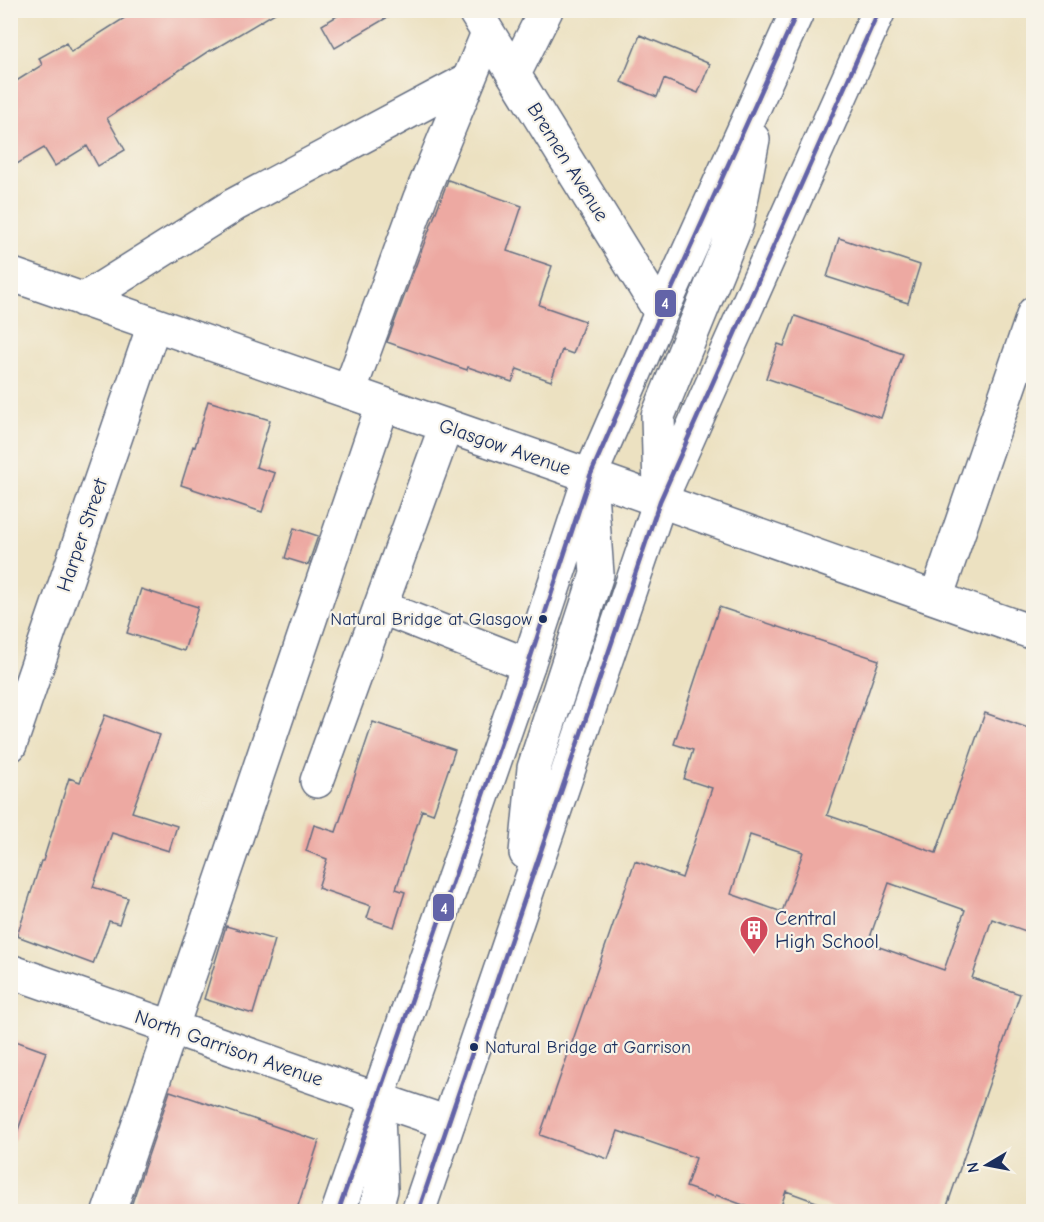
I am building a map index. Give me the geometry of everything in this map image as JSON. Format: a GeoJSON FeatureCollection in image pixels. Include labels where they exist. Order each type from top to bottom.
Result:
{"type":"FeatureCollection","features":[{"type":"Feature","properties":{"kind":"main road"},"geometry":{"type":"LineString","coordinates":[[514,74],[546,10]]}},
{"type":"Feature","properties":{"kind":"main road"},"geometry":{"type":"LineString","coordinates":[[338,1212],[528,665],[590,476],[798,10]]}},
{"type":"Feature","properties":{"kind":"main road"},"geometry":{"type":"LineString","coordinates":[[418,1212],[660,501],[873,19]]}},
{"type":"Feature","properties":{"kind":"main road"},"geometry":{"type":"LineString","coordinates":[[349,392],[420,198],[468,80],[481,22]]}},
{"type":"Feature","properties":{"kind":"main road","name":"Bremen Avenue"},"geometry":{"type":"LineString","coordinates":[[481,22],[661,313]]}},
{"type":"Feature","properties":{"kind":"main road"},"geometry":{"type":"LineString","coordinates":[[83,300],[234,206],[468,80]]}},
{"type":"Feature","properties":{"kind":"main road"},"geometry":{"type":"LineString","coordinates":[[660,501],[658,416],[737,223],[763,87]]}},
{"type":"Feature","properties":{"kind":"main road","name":"Glasgow Avenue"},"geometry":{"type":"LineString","coordinates":[[10,274],[1034,633]]}},
{"type":"Feature","properties":{"kind":"main road"},"geometry":{"type":"LineString","coordinates":[[936,598],[1034,313]]}},
{"type":"Feature","properties":{"kind":"main road","name":"Harper Street"},"geometry":{"type":"LineString","coordinates":[[10,746],[154,325]]}},
{"type":"Feature","properties":{"kind":"main road"},"geometry":{"type":"LineString","coordinates":[[109,1212],[383,404]]}},
{"type":"Feature","properties":{"kind":"main road"},"geometry":{"type":"LineString","coordinates":[[317,781],[446,426]]}},
{"type":"Feature","properties":{"kind":"main road"},"geometry":{"type":"LineString","coordinates":[[521,908],[534,768],[597,574],[590,476]]}},
{"type":"Feature","properties":{"kind":"main road"},"geometry":{"type":"LineString","coordinates":[[380,607],[528,665]]}},
{"type":"Feature","properties":{"kind":"main road","name":"North Garrison Avenue"},"geometry":{"type":"LineString","coordinates":[[10,971],[448,1123]]}},
{"type":"Feature","properties":{"kind":"main road"},"geometry":{"type":"LineString","coordinates":[[375,1212],[381,1190],[377,1099]]}},
{"type":"Feature","properties":{"kind":"building"},"geometry":{"type":"Polygon","coordinates":[[[137,10],[280,10],[210,50],[107,118],[125,150],[98,166],[87,146],[55,166],[44,148],[10,168],[10,85],[42,65],[39,58],[66,43],[71,52],[137,10]]]}},
{"type":"Feature","properties":{"kind":"building"},"geometry":{"type":"Polygon","coordinates":[[[347,10],[400,10],[335,48],[322,25],[347,10]]]}},
{"type":"Feature","properties":{"kind":"building"},"geometry":{"type":"Polygon","coordinates":[[[640,35],[710,64],[698,93],[664,79],[657,97],[621,82],[640,35]]]}},
{"type":"Feature","properties":{"kind":"building"},"geometry":{"type":"Polygon","coordinates":[[[448,180],[522,206],[507,251],[552,266],[539,305],[585,321],[573,354],[562,350],[551,381],[517,369],[512,382],[468,367],[467,370],[387,342],[448,180]]]}},
{"type":"Feature","properties":{"kind":"building"},"geometry":{"type":"Polygon","coordinates":[[[839,238],[920,265],[908,303],[827,277],[839,238]]]}},
{"type":"Feature","properties":{"kind":"building"},"geometry":{"type":"Polygon","coordinates":[[[795,316],[903,354],[881,418],[766,378],[778,344],[784,346],[795,316]]]}},
{"type":"Feature","properties":{"kind":"building"},"geometry":{"type":"Polygon","coordinates":[[[208,401],[270,420],[256,467],[275,473],[262,512],[181,485],[208,401]]]}},
{"type":"Feature","properties":{"kind":"building"},"geometry":{"type":"Polygon","coordinates":[[[294,528],[318,536],[308,565],[285,558],[294,528]]]}},
{"type":"Feature","properties":{"kind":"building"},"geometry":{"type":"Polygon","coordinates":[[[141,589],[198,607],[184,651],[127,633],[141,589]]]}},
{"type":"Feature","properties":{"kind":"building","name":"Central High School"},"geometry":{"type":"Polygon","coordinates":[[[719,607],[879,660],[827,815],[936,853],[985,713],[1034,730],[1034,934],[992,919],[972,978],[1020,994],[945,1212],[844,1212],[786,1191],[779,1212],[762,1212],[686,1187],[696,1158],[618,1131],[608,1159],[540,1135],[635,861],[682,878],[712,788],[684,779],[693,750],[674,744],[719,607]],[[750,835],[731,894],[782,912],[803,852],[750,835]],[[889,883],[868,943],[944,970],[965,910],[889,883]]]}},
{"type":"Feature","properties":{"kind":"building"},"geometry":{"type":"Polygon","coordinates":[[[105,715],[160,735],[132,812],[177,826],[169,851],[112,833],[93,887],[128,898],[119,924],[109,921],[93,964],[17,936],[69,778],[80,782],[105,715]]]}},
{"type":"Feature","properties":{"kind":"building"},"geometry":{"type":"Polygon","coordinates":[[[373,722],[455,750],[433,814],[422,810],[396,889],[405,892],[394,927],[367,918],[371,906],[318,888],[327,859],[306,851],[314,825],[336,832],[373,722]]]}},
{"type":"Feature","properties":{"kind":"building"},"geometry":{"type":"Polygon","coordinates":[[[226,926],[275,940],[253,1014],[204,999],[226,926]]]}},
{"type":"Feature","properties":{"kind":"building"},"geometry":{"type":"Polygon","coordinates":[[[10,1039],[46,1052],[14,1141],[10,1140],[10,1039]]]}},
{"type":"Feature","properties":{"kind":"building"},"geometry":{"type":"Polygon","coordinates":[[[170,1091],[319,1141],[296,1212],[129,1212],[170,1091]]]}},
{"type":"Feature","properties":{"kind":"transit line","name":"4"},"geometry":{"type":"LineString","coordinates":[[338,1212],[528,665],[590,476],[798,10]]}},
{"type":"Feature","properties":{"kind":"transit line","name":"4"},"geometry":{"type":"LineString","coordinates":[[418,1212],[660,501],[879,10]]}},
{"type":"Feature","properties":{"kind":"place","name":"Natural Bridge at Glasgow"},"geometry":{"type":"Point","coordinates":[543,619]}},
{"type":"Feature","properties":{"kind":"place","name":"Central High School"},"geometry":{"type":"Point","coordinates":[754,956]}},
{"type":"Feature","properties":{"kind":"place","name":"Natural Bridge at Garrison"},"geometry":{"type":"Point","coordinates":[474,1047]}}]}
